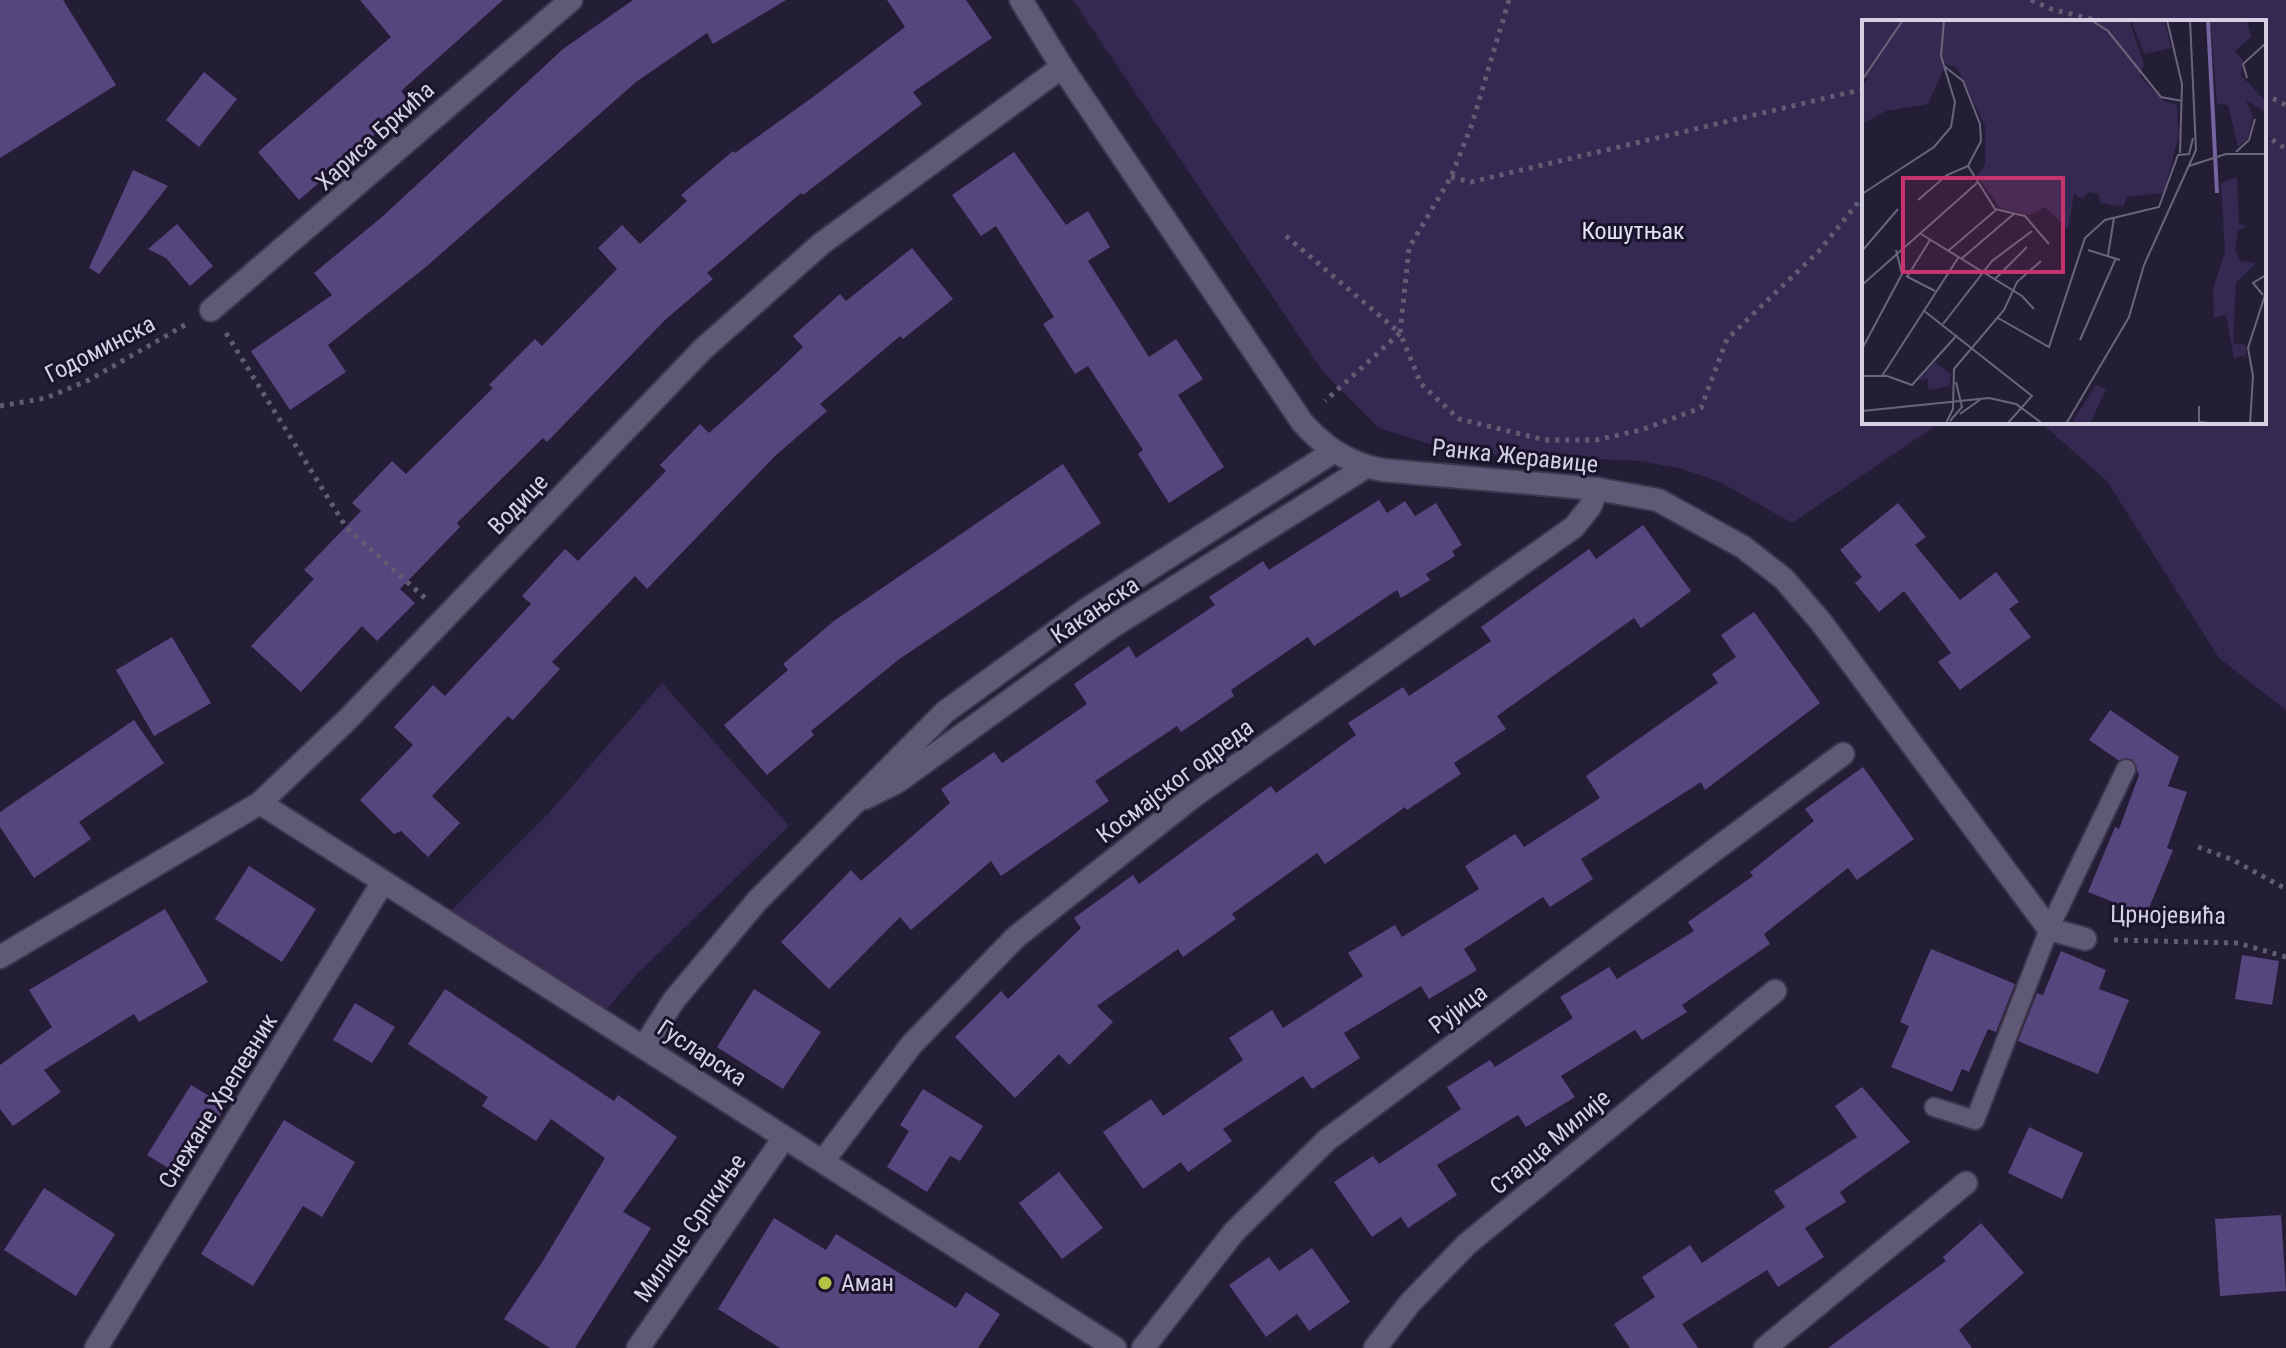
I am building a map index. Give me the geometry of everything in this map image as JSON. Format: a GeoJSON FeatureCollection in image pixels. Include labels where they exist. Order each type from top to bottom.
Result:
{"type":"FeatureCollection","features":[{"type":"Feature","properties":{"kind":"street","name":"Хариса Бркића"},"geometry":{"type":"LineString","coordinates":[[211,310],[571,0]]}},
{"type":"Feature","properties":{"kind":"street","name":"Ранка Жеравице"},"geometry":{"type":"LineString","coordinates":[[1021,0],[1062,67],[1302,422],[1333,452],[1366,467],[1597,489],[1658,500],[1732,540],[1784,579],[1821,622],[2049,929]]}},
{"type":"Feature","properties":{"kind":"street","name":"Водице"},"geometry":{"type":"LineString","coordinates":[[0,957],[260,803],[446,617],[703,349],[821,244],[1062,67]]}},
{"type":"Feature","properties":{"kind":"street","name":"Какањска"},"geometry":{"type":"LineString","coordinates":[[645,1045],[674,1000],[757,901],[906,749],[994,674],[1087,609],[1333,452]]}},
{"type":"Feature","properties":{"kind":"street","name":"Какањска"},"geometry":{"type":"LineString","coordinates":[[857,802],[897,782],[1110,628],[1366,467]]}},
{"type":"Feature","properties":{"kind":"street","name":"Космајског одреда"},"geometry":{"type":"LineString","coordinates":[[823,1161],[912,1044],[1016,937],[1194,796],[1574,527],[1590,507],[1597,489]]}},
{"type":"Feature","properties":{"kind":"street","name":"Рујица"},"geometry":{"type":"LineString","coordinates":[[1143,1348],[1234,1232],[1327,1140],[1843,754]]}},
{"type":"Feature","properties":{"kind":"street","name":"Гусларска"},"geometry":{"type":"LineString","coordinates":[[260,803],[645,1045],[784,1138],[1115,1348]]}},
{"type":"Feature","properties":{"kind":"street","name":"Снежане Хрепевник"},"geometry":{"type":"LineString","coordinates":[[96,1348],[383,882]]}},
{"type":"Feature","properties":{"kind":"street","name":"Црнојевића"},"geometry":{"type":"LineString","coordinates":[[2049,929],[2085,939]]}},
{"type":"Feature","properties":{"kind":"street","name":"Старца Милије"},"geometry":{"type":"LineString","coordinates":[[1375,1348],[1410,1303],[1467,1244],[1775,991]]}},
{"type":"Feature","properties":{"kind":"street","name":"Милице Српкиње"},"geometry":{"type":"LineString","coordinates":[[638,1348],[784,1138]]}},
{"type":"Feature","properties":{"kind":"street"},"geometry":{"type":"LineString","coordinates":[[1765,1348],[1966,1183]]}},
{"type":"Feature","properties":{"kind":"lane"},"geometry":{"type":"LineString","coordinates":[[1934,1107],[1975,1120],[2049,929],[2126,769]]}},
{"type":"Feature","properties":{"kind":"path"},"geometry":{"type":"LineString","coordinates":[[1302,422],[1400,333],[1409,248],[1451,177],[1472,124],[1509,0]]}},
{"type":"Feature","properties":{"kind":"path"},"geometry":{"type":"LineString","coordinates":[[2031,0],[2051,9],[2095,20]]}},
{"type":"Feature","properties":{"kind":"path"},"geometry":{"type":"LineString","coordinates":[[1451,177],[1471,182],[1862,89]]}},
{"type":"Feature","properties":{"kind":"path"},"geometry":{"type":"LineString","coordinates":[[2266,95],[2286,105]]}},
{"type":"Feature","properties":{"kind":"path"},"geometry":{"type":"LineString","coordinates":[[2266,135],[2286,149]]}},
{"type":"Feature","properties":{"kind":"path"},"geometry":{"type":"LineString","coordinates":[[1286,236],[1400,333],[1421,384],[1459,419],[1545,440],[1596,440],[1641,430],[1701,408],[1727,339],[1819,251],[1862,197]]}},
{"type":"Feature","properties":{"kind":"path","name":"Годоминска"},"geometry":{"type":"LineString","coordinates":[[0,406],[46,398],[89,380],[211,310]]}},
{"type":"Feature","properties":{"kind":"path"},"geometry":{"type":"LineString","coordinates":[[211,310],[346,527],[446,617]]}},
{"type":"Feature","properties":{"kind":"path"},"geometry":{"type":"LineString","coordinates":[[2198,847],[2233,860],[2286,889]]}},
{"type":"Feature","properties":{"kind":"path","name":"Црнојевића"},"geometry":{"type":"LineString","coordinates":[[2085,939],[2238,943],[2286,957]]}},
{"type":"Feature","properties":{"kind":"green space","name":"Кошутњак"},"geometry":{"type":"Polygon","coordinates":[[[1073,0],[2286,0],[2286,710],[2219,658],[2107,481],[2042,424],[2266,424],[2266,20],[1862,20],[1862,424],[1938,424],[1792,523],[1720,482],[1679,468],[1640,461],[1487,454],[1426,443],[1379,428],[1324,373],[1073,0]]]}},
{"type":"Feature","properties":{"kind":"green space"},"geometry":{"type":"Polygon","coordinates":[[[662,683],[789,826],[637,974],[599,1018],[443,919],[547,815],[662,683]]]}},
{"type":"Feature","properties":{"kind":"building"},"geometry":{"type":"Polygon","coordinates":[[[0,0],[63,0],[116,85],[0,158],[0,0]]]}},
{"type":"Feature","properties":{"kind":"building"},"geometry":{"type":"Polygon","coordinates":[[[360,0],[503,0],[401,91],[411,103],[299,200],[258,152],[391,37],[360,0]]]}},
{"type":"Feature","properties":{"kind":"building"},"geometry":{"type":"Polygon","coordinates":[[[633,0],[786,0],[713,44],[707,33],[636,82],[427,266],[328,345],[346,372],[290,410],[251,351],[332,295],[314,273],[382,217],[563,49],[633,0]]]}},
{"type":"Feature","properties":{"kind":"building"},"geometry":{"type":"Polygon","coordinates":[[[887,0],[966,0],[992,38],[913,92],[922,104],[803,195],[801,193],[707,273],[713,279],[665,320],[547,442],[543,438],[457,523],[460,527],[400,589],[415,603],[377,641],[362,626],[301,692],[251,646],[314,579],[304,570],[361,511],[352,503],[392,461],[406,474],[493,388],[489,385],[535,339],[542,346],[617,269],[598,248],[622,225],[640,244],[687,201],[681,195],[733,151],[735,153],[813,97],[905,27],[887,0]]]}},
{"type":"Feature","properties":{"kind":"building"},"geometry":{"type":"Polygon","coordinates":[[[204,72],[237,99],[199,147],[166,120],[204,72]]]}},
{"type":"Feature","properties":{"kind":"building"},"geometry":{"type":"Polygon","coordinates":[[[1014,152],[1066,225],[1088,211],[1110,247],[1088,261],[1149,357],[1176,339],[1203,379],[1178,395],[1224,467],[1169,503],[1138,454],[1143,450],[1088,366],[1075,374],[1043,324],[1054,317],[996,226],[981,236],[952,195],[1014,152]]]}},
{"type":"Feature","properties":{"kind":"building"},"geometry":{"type":"Polygon","coordinates":[[[133,170],[168,186],[99,274],[89,268],[133,170]]]}},
{"type":"Feature","properties":{"kind":"building"},"geometry":{"type":"Polygon","coordinates":[[[177,224],[213,266],[190,286],[166,258],[148,249],[177,224]]]}},
{"type":"Feature","properties":{"kind":"building"},"geometry":{"type":"Polygon","coordinates":[[[912,248],[953,299],[903,339],[900,336],[820,404],[827,411],[775,456],[647,589],[635,576],[552,662],[560,669],[513,720],[508,716],[432,796],[460,823],[428,857],[401,831],[394,834],[360,800],[413,745],[394,727],[433,685],[445,696],[531,604],[522,596],[565,549],[578,561],[666,471],[660,465],[700,424],[709,433],[803,347],[793,336],[840,294],[846,301],[912,248]]]}},
{"type":"Feature","properties":{"kind":"building"},"geometry":{"type":"Polygon","coordinates":[[[1063,464],[1101,523],[898,660],[811,731],[814,735],[767,775],[724,725],[788,670],[783,664],[834,621],[1063,464]]]}},
{"type":"Feature","properties":{"kind":"building"},"geometry":{"type":"Polygon","coordinates":[[[1379,500],[1387,513],[1405,501],[1415,516],[1436,503],[1462,545],[1452,551],[1455,556],[1426,574],[1430,580],[1401,598],[1397,590],[1314,646],[1308,637],[1231,690],[1234,696],[1181,732],[1177,726],[1095,781],[1109,801],[1001,876],[991,861],[911,930],[900,917],[829,989],[781,942],[851,870],[861,881],[950,803],[941,789],[994,752],[1002,763],[1087,704],[1074,684],[1129,646],[1136,658],[1215,605],[1209,597],[1263,561],[1269,570],[1379,500]]]}},
{"type":"Feature","properties":{"kind":"building"},"geometry":{"type":"Polygon","coordinates":[[[1898,503],[1926,537],[1915,545],[1960,600],[1996,572],[2019,602],[2009,609],[2031,637],[1960,690],[1938,662],[1951,653],[1904,591],[1879,612],[1855,583],[1862,577],[1840,550],[1898,503]]]}},
{"type":"Feature","properties":{"kind":"building"},"geometry":{"type":"Polygon","coordinates":[[[1643,525],[1691,591],[1641,628],[1634,618],[1497,716],[1506,729],[1454,763],[1461,774],[1407,810],[1405,807],[1325,864],[1317,853],[1232,914],[1236,919],[1183,957],[1178,949],[1097,1006],[1113,1022],[1069,1065],[1059,1054],[1015,1098],[955,1037],[1001,991],[1008,999],[1081,928],[1074,918],[1133,875],[1139,884],[1271,786],[1276,793],[1356,735],[1348,723],[1403,687],[1409,696],[1491,641],[1481,627],[1589,549],[1596,559],[1643,525]]]}},
{"type":"Feature","properties":{"kind":"building"},"geometry":{"type":"Polygon","coordinates":[[[1754,612],[1820,703],[1705,790],[1701,782],[1581,859],[1593,879],[1550,907],[1543,897],[1464,949],[1477,970],[1429,999],[1421,986],[1344,1033],[1360,1058],[1312,1089],[1303,1076],[1223,1129],[1232,1141],[1188,1172],[1181,1162],[1143,1189],[1103,1132],[1151,1099],[1163,1116],[1243,1060],[1229,1038],[1272,1010],[1283,1028],[1363,976],[1348,953],[1395,925],[1402,937],[1479,889],[1465,866],[1515,834],[1524,847],[1600,798],[1586,776],[1718,683],[1712,674],[1736,657],[1721,635],[1754,612]]]}},
{"type":"Feature","properties":{"kind":"building"},"geometry":{"type":"Polygon","coordinates":[[[172,637],[211,703],[154,736],[116,670],[172,637]]]}},
{"type":"Feature","properties":{"kind":"building"},"geometry":{"type":"Polygon","coordinates":[[[2110,710],[2179,757],[2168,786],[2187,792],[2167,848],[2173,850],[2146,915],[2088,892],[2115,827],[2119,829],[2139,775],[2132,759],[2118,760],[2089,740],[2110,710]]]}},
{"type":"Feature","properties":{"kind":"building"},"geometry":{"type":"Polygon","coordinates":[[[134,720],[164,763],[79,822],[91,839],[34,878],[0,827],[0,812],[134,720]]]}},
{"type":"Feature","properties":{"kind":"building"},"geometry":{"type":"Polygon","coordinates":[[[1863,767],[1914,839],[1857,880],[1848,868],[1764,934],[1770,944],[1682,1005],[1687,1012],[1642,1040],[1635,1030],[1561,1076],[1575,1097],[1526,1127],[1518,1115],[1437,1165],[1457,1195],[1408,1228],[1401,1217],[1372,1237],[1334,1182],[1373,1156],[1379,1164],[1461,1109],[1447,1087],[1490,1060],[1495,1067],[1573,1018],[1560,997],[1609,967],[1617,979],[1694,931],[1688,922],[1753,876],[1750,872],[1814,821],[1805,809],[1863,767]]]}},
{"type":"Feature","properties":{"kind":"building"},"geometry":{"type":"Polygon","coordinates":[[[249,866],[316,909],[282,962],[215,919],[249,866]]]}},
{"type":"Feature","properties":{"kind":"building"},"geometry":{"type":"Polygon","coordinates":[[[165,909],[208,982],[139,1022],[134,1014],[44,1070],[61,1092],[13,1126],[0,1109],[0,1065],[52,1027],[29,990],[165,909]]]}},
{"type":"Feature","properties":{"kind":"building"},"geometry":{"type":"Polygon","coordinates":[[[1931,949],[2015,984],[1996,1032],[1988,1029],[1969,1072],[1962,1069],[1952,1092],[1891,1067],[1909,1026],[1900,1022],[1931,949]]]}},
{"type":"Feature","properties":{"kind":"building"},"geometry":{"type":"Polygon","coordinates":[[[2061,951],[2106,970],[2099,989],[2129,1000],[2098,1074],[2018,1041],[2037,993],[2043,995],[2061,951]]]}},
{"type":"Feature","properties":{"kind":"building"},"geometry":{"type":"Polygon","coordinates":[[[2242,955],[2279,961],[2272,1005],[2235,999],[2242,955]]]}},
{"type":"Feature","properties":{"kind":"building"},"geometry":{"type":"Polygon","coordinates":[[[445,989],[614,1101],[618,1095],[677,1137],[623,1212],[651,1228],[575,1348],[550,1348],[504,1319],[605,1158],[551,1119],[536,1141],[482,1106],[488,1097],[408,1044],[445,989]]]}},
{"type":"Feature","properties":{"kind":"building"},"geometry":{"type":"Polygon","coordinates":[[[754,989],[821,1032],[783,1089],[717,1047],[754,989]]]}},
{"type":"Feature","properties":{"kind":"building"},"geometry":{"type":"Polygon","coordinates":[[[355,1003],[395,1027],[372,1063],[333,1040],[355,1003]]]}},
{"type":"Feature","properties":{"kind":"building"},"geometry":{"type":"Polygon","coordinates":[[[191,1085],[226,1106],[181,1176],[147,1155],[191,1085]]]}},
{"type":"Feature","properties":{"kind":"building"},"geometry":{"type":"Polygon","coordinates":[[[1862,1087],[1910,1142],[1840,1192],[1846,1202],[1805,1228],[1824,1257],[1778,1287],[1767,1270],[1682,1324],[1698,1348],[1630,1348],[1614,1324],[1655,1297],[1642,1277],[1690,1245],[1702,1263],[1785,1207],[1774,1191],[1857,1137],[1835,1106],[1862,1087]]]}},
{"type":"Feature","properties":{"kind":"building"},"geometry":{"type":"Polygon","coordinates":[[[923,1089],[983,1126],[960,1161],[950,1156],[927,1192],[887,1167],[909,1131],[900,1125],[923,1089]]]}},
{"type":"Feature","properties":{"kind":"building"},"geometry":{"type":"Polygon","coordinates":[[[284,1120],[355,1162],[322,1217],[303,1206],[253,1286],[201,1254],[284,1120]]]}},
{"type":"Feature","properties":{"kind":"building"},"geometry":{"type":"Polygon","coordinates":[[[2029,1127],[2083,1153],[2062,1199],[2008,1173],[2029,1127]]]}},
{"type":"Feature","properties":{"kind":"building"},"geometry":{"type":"Polygon","coordinates":[[[1059,1172],[1103,1228],[1062,1259],[1019,1203],[1059,1172]]]}},
{"type":"Feature","properties":{"kind":"building"},"geometry":{"type":"Polygon","coordinates":[[[44,1188],[115,1234],[76,1296],[4,1250],[44,1188]]]}},
{"type":"Feature","properties":{"kind":"building"},"geometry":{"type":"Polygon","coordinates":[[[2281,1215],[2286,1291],[2220,1296],[2215,1219],[2281,1215]]]}},
{"type":"Feature","properties":{"kind":"building"},"geometry":{"type":"Polygon","coordinates":[[[774,1218],[826,1250],[836,1234],[956,1308],[966,1292],[1000,1314],[978,1348],[780,1348],[718,1309],[774,1218]]]}},
{"type":"Feature","properties":{"kind":"building"},"geometry":{"type":"Polygon","coordinates":[[[1981,1223],[2024,1273],[1959,1330],[1972,1348],[1828,1348],[1946,1261],[1943,1257],[1981,1223]]]}},
{"type":"Feature","properties":{"kind":"building"},"geometry":{"type":"Polygon","coordinates":[[[1312,1248],[1350,1302],[1309,1331],[1297,1314],[1266,1337],[1229,1285],[1269,1257],[1279,1271],[1312,1248]]]}},
{"type":"Feature","properties":{"kind":"place","name":"Аман"},"geometry":{"type":"Point","coordinates":[825,1283]}}]}
